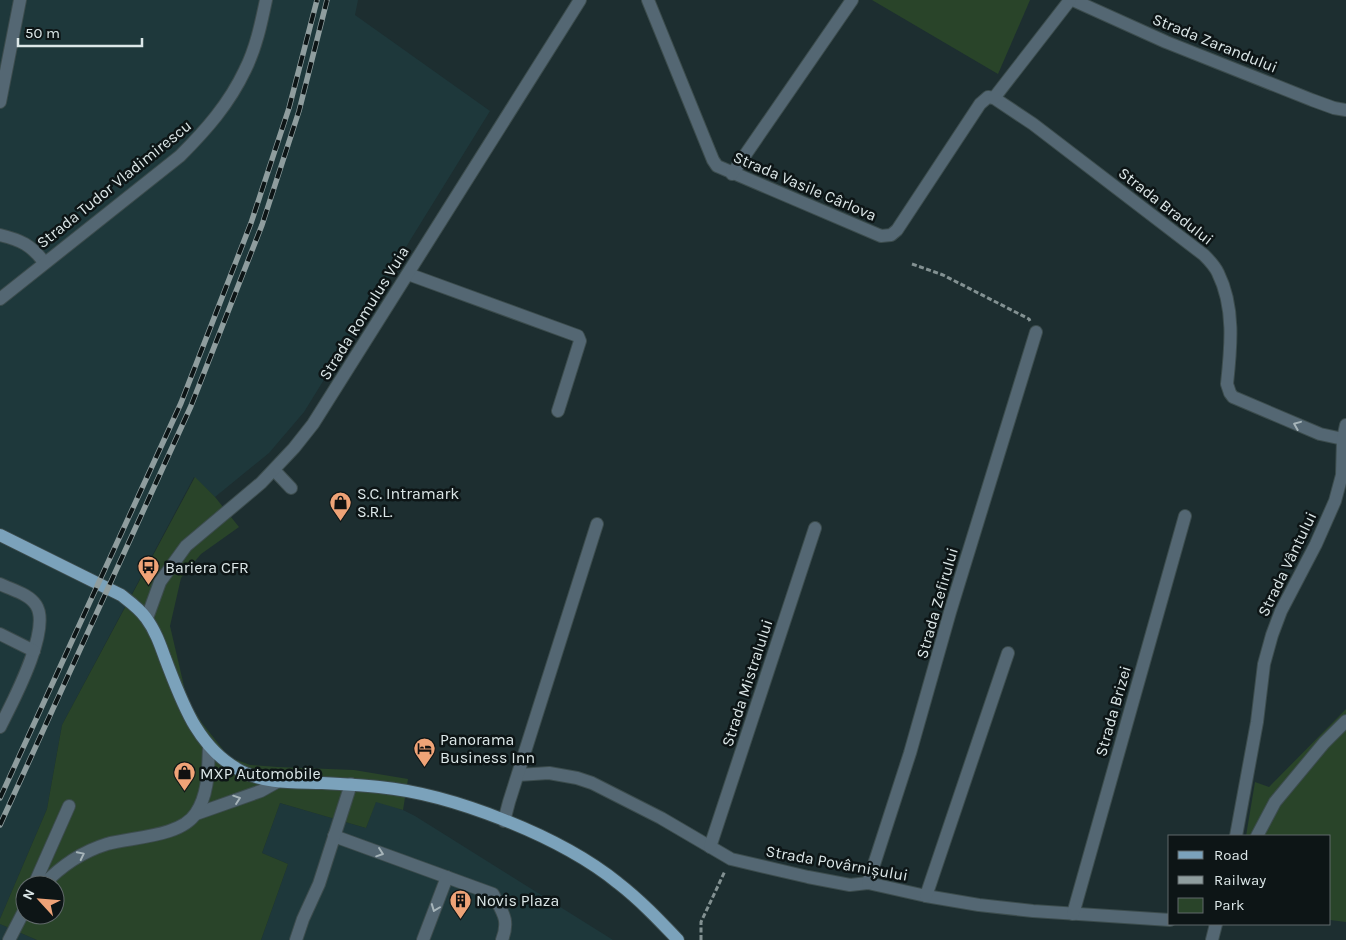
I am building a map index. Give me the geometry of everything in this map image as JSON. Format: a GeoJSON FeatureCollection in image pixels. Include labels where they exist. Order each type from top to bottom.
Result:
{"type":"FeatureCollection","features":[{"type":"Feature","properties":{"kind":"main road"},"geometry":{"type":"LineString","coordinates":[[0,535],[121,595],[138,608],[154,630],[191,722],[209,746],[231,765],[243,772],[277,782],[352,784],[417,792],[449,801],[504,821],[547,840],[595,867],[617,882],[647,908],[678,940]]}},
{"type":"Feature","properties":{"kind":"street"},"geometry":{"type":"LineString","coordinates":[[0,102],[20,0]]}},
{"type":"Feature","properties":{"kind":"street","name":"Strada Tudor Vladimirescu"},"geometry":{"type":"LineString","coordinates":[[0,299],[44,262],[180,156],[207,129],[228,101],[246,69],[258,36],[266,0]]}},
{"type":"Feature","properties":{"kind":"street","name":"Strada Romulus Vuia"},"geometry":{"type":"LineString","coordinates":[[147,618],[160,582],[186,546],[243,499],[274,470],[318,416],[580,0]]}},
{"type":"Feature","properties":{"kind":"street","name":"Strada Vasile Cârlova"},"geometry":{"type":"LineString","coordinates":[[648,0],[716,166],[881,236]]}},
{"type":"Feature","properties":{"kind":"street"},"geometry":{"type":"LineString","coordinates":[[732,174],[852,0]]}},
{"type":"Feature","properties":{"kind":"street","name":"Strada Zarandului"},"geometry":{"type":"LineString","coordinates":[[881,236],[891,235],[897,230],[980,104],[991,97],[1072,0],[1174,45],[1312,100],[1346,110]]}},
{"type":"Feature","properties":{"kind":"street","name":"Strada Bradului"},"geometry":{"type":"LineString","coordinates":[[991,97],[1033,124],[1204,255],[1218,271],[1224,287],[1231,322],[1227,384],[1233,397],[1320,434],[1343,439]]}},
{"type":"Feature","properties":{"kind":"street"},"geometry":{"type":"LineString","coordinates":[[0,235],[19,239],[35,250],[44,262]]}},
{"type":"Feature","properties":{"kind":"street"},"geometry":{"type":"LineString","coordinates":[[408,274],[578,336],[580,341],[558,411]]}},
{"type":"Feature","properties":{"kind":"street","name":"Strada Zefirului"},"geometry":{"type":"LineString","coordinates":[[868,883],[910,753],[953,603],[1036,332]]}},
{"type":"Feature","properties":{"kind":"street","name":"Strada Vântului"},"geometry":{"type":"LineString","coordinates":[[1236,835],[1257,722],[1264,664],[1281,611],[1316,544],[1335,501],[1342,475],[1343,439],[1346,425]]}},
{"type":"Feature","properties":{"kind":"street"},"geometry":{"type":"LineString","coordinates":[[274,470],[290,488]]}},
{"type":"Feature","properties":{"kind":"street","name":"Strada Brizei"},"geometry":{"type":"LineString","coordinates":[[1073,914],[1185,516]]}},
{"type":"Feature","properties":{"kind":"street"},"geometry":{"type":"LineString","coordinates":[[504,821],[597,524]]}},
{"type":"Feature","properties":{"kind":"street","name":"Strada Mistralului"},"geometry":{"type":"LineString","coordinates":[[710,847],[815,528]]}},
{"type":"Feature","properties":{"kind":"street"},"geometry":{"type":"LineString","coordinates":[[0,584],[30,598],[37,606],[40,616],[38,633],[29,666],[0,727]]}},
{"type":"Feature","properties":{"kind":"street"},"geometry":{"type":"LineString","coordinates":[[0,634],[34,651]]}},
{"type":"Feature","properties":{"kind":"street"},"geometry":{"type":"LineString","coordinates":[[926,896],[1008,653]]}},
{"type":"Feature","properties":{"kind":"street"},"geometry":{"type":"LineString","coordinates":[[1257,835],[1274,802],[1324,743],[1346,721]]}},
{"type":"Feature","properties":{"kind":"street"},"geometry":{"type":"LineString","coordinates":[[196,814],[208,786],[209,746]]}},
{"type":"Feature","properties":{"kind":"street","name":"Strada Povârnișului"},"geometry":{"type":"LineString","coordinates":[[518,775],[549,773],[592,783],[661,818],[731,859],[850,885],[868,883],[979,905],[1073,914],[1168,920]]}},
{"type":"Feature","properties":{"kind":"street"},"geometry":{"type":"LineString","coordinates":[[52,875],[86,852],[107,844],[177,829],[196,814],[261,791],[277,782]]}},
{"type":"Feature","properties":{"kind":"street"},"geometry":{"type":"LineString","coordinates":[[296,940],[303,919],[319,884],[352,784]]}},
{"type":"Feature","properties":{"kind":"street"},"geometry":{"type":"LineString","coordinates":[[38,875],[69,806]]}},
{"type":"Feature","properties":{"kind":"street"},"geometry":{"type":"LineString","coordinates":[[334,836],[492,894],[506,918],[506,930],[502,940]]}},
{"type":"Feature","properties":{"kind":"street"},"geometry":{"type":"LineString","coordinates":[[423,940],[447,877]]}},
{"type":"Feature","properties":{"kind":"street"},"geometry":{"type":"LineString","coordinates":[[10,940],[17,925]]}},
{"type":"Feature","properties":{"kind":"street"},"geometry":{"type":"LineString","coordinates":[[1212,940],[1216,925]]}},
{"type":"Feature","properties":{"kind":"path"},"geometry":{"type":"LineString","coordinates":[[912,264],[943,275],[1028,319],[1036,332]]}},
{"type":"Feature","properties":{"kind":"path"},"geometry":{"type":"LineString","coordinates":[[701,940],[701,922],[731,859]]}},
{"type":"Feature","properties":{"kind":"shaded area"},"geometry":{"type":"Polygon","coordinates":[[[0,0],[358,0],[355,15],[490,111],[304,412],[269,453],[215,497],[194,477],[62,725],[47,809],[19,875],[15,875],[15,884],[0,919],[0,0]]]}},
{"type":"Feature","properties":{"kind":"shaded area"},"geometry":{"type":"Polygon","coordinates":[[[376,801],[415,816],[613,940],[261,940],[288,864],[262,853],[280,803],[366,828],[376,801]]]}},
{"type":"Feature","properties":{"kind":"shaded area"},"geometry":{"type":"Polygon","coordinates":[[[0,924],[37,940],[0,940],[0,924]]]}},
{"type":"Feature","properties":{"kind":"green space"},"geometry":{"type":"Polygon","coordinates":[[[872,0],[1030,0],[998,74],[872,0]]]}},
{"type":"Feature","properties":{"kind":"green space"},"geometry":{"type":"Polygon","coordinates":[[[195,477],[215,497],[239,527],[201,554],[181,578],[170,626],[187,699],[202,723],[229,757],[250,765],[354,770],[408,779],[403,810],[376,802],[366,828],[280,803],[262,853],[288,864],[261,940],[37,940],[0,924],[0,919],[15,884],[15,925],[65,925],[65,875],[19,875],[47,809],[62,725],[195,477]]]}},
{"type":"Feature","properties":{"kind":"green space"},"geometry":{"type":"Polygon","coordinates":[[[1346,709],[1346,922],[1331,920],[1331,835],[1246,835],[1255,782],[1269,787],[1346,709]]]}},
{"type":"Feature","properties":{"kind":"railway"},"geometry":{"type":"LineString","coordinates":[[0,798],[181,403],[251,223],[289,108],[317,0]]}},
{"type":"Feature","properties":{"kind":"railway"},"geometry":{"type":"LineString","coordinates":[[0,825],[191,406],[262,225],[299,111],[327,0]]}},
{"type":"Feature","properties":{"kind":"place","name":"S.C. Intramark S.R.L."},"geometry":{"type":"Point","coordinates":[341,521]}},
{"type":"Feature","properties":{"kind":"place","name":"Bariera CFR"},"geometry":{"type":"Point","coordinates":[149,586]}},
{"type":"Feature","properties":{"kind":"place","name":"Panorama Business Inn"},"geometry":{"type":"Point","coordinates":[424,767]}},
{"type":"Feature","properties":{"kind":"place","name":"MXP Automobile"},"geometry":{"type":"Point","coordinates":[184,792]}},
{"type":"Feature","properties":{"kind":"place","name":"Novis Plaza"},"geometry":{"type":"Point","coordinates":[460,919]}}]}
